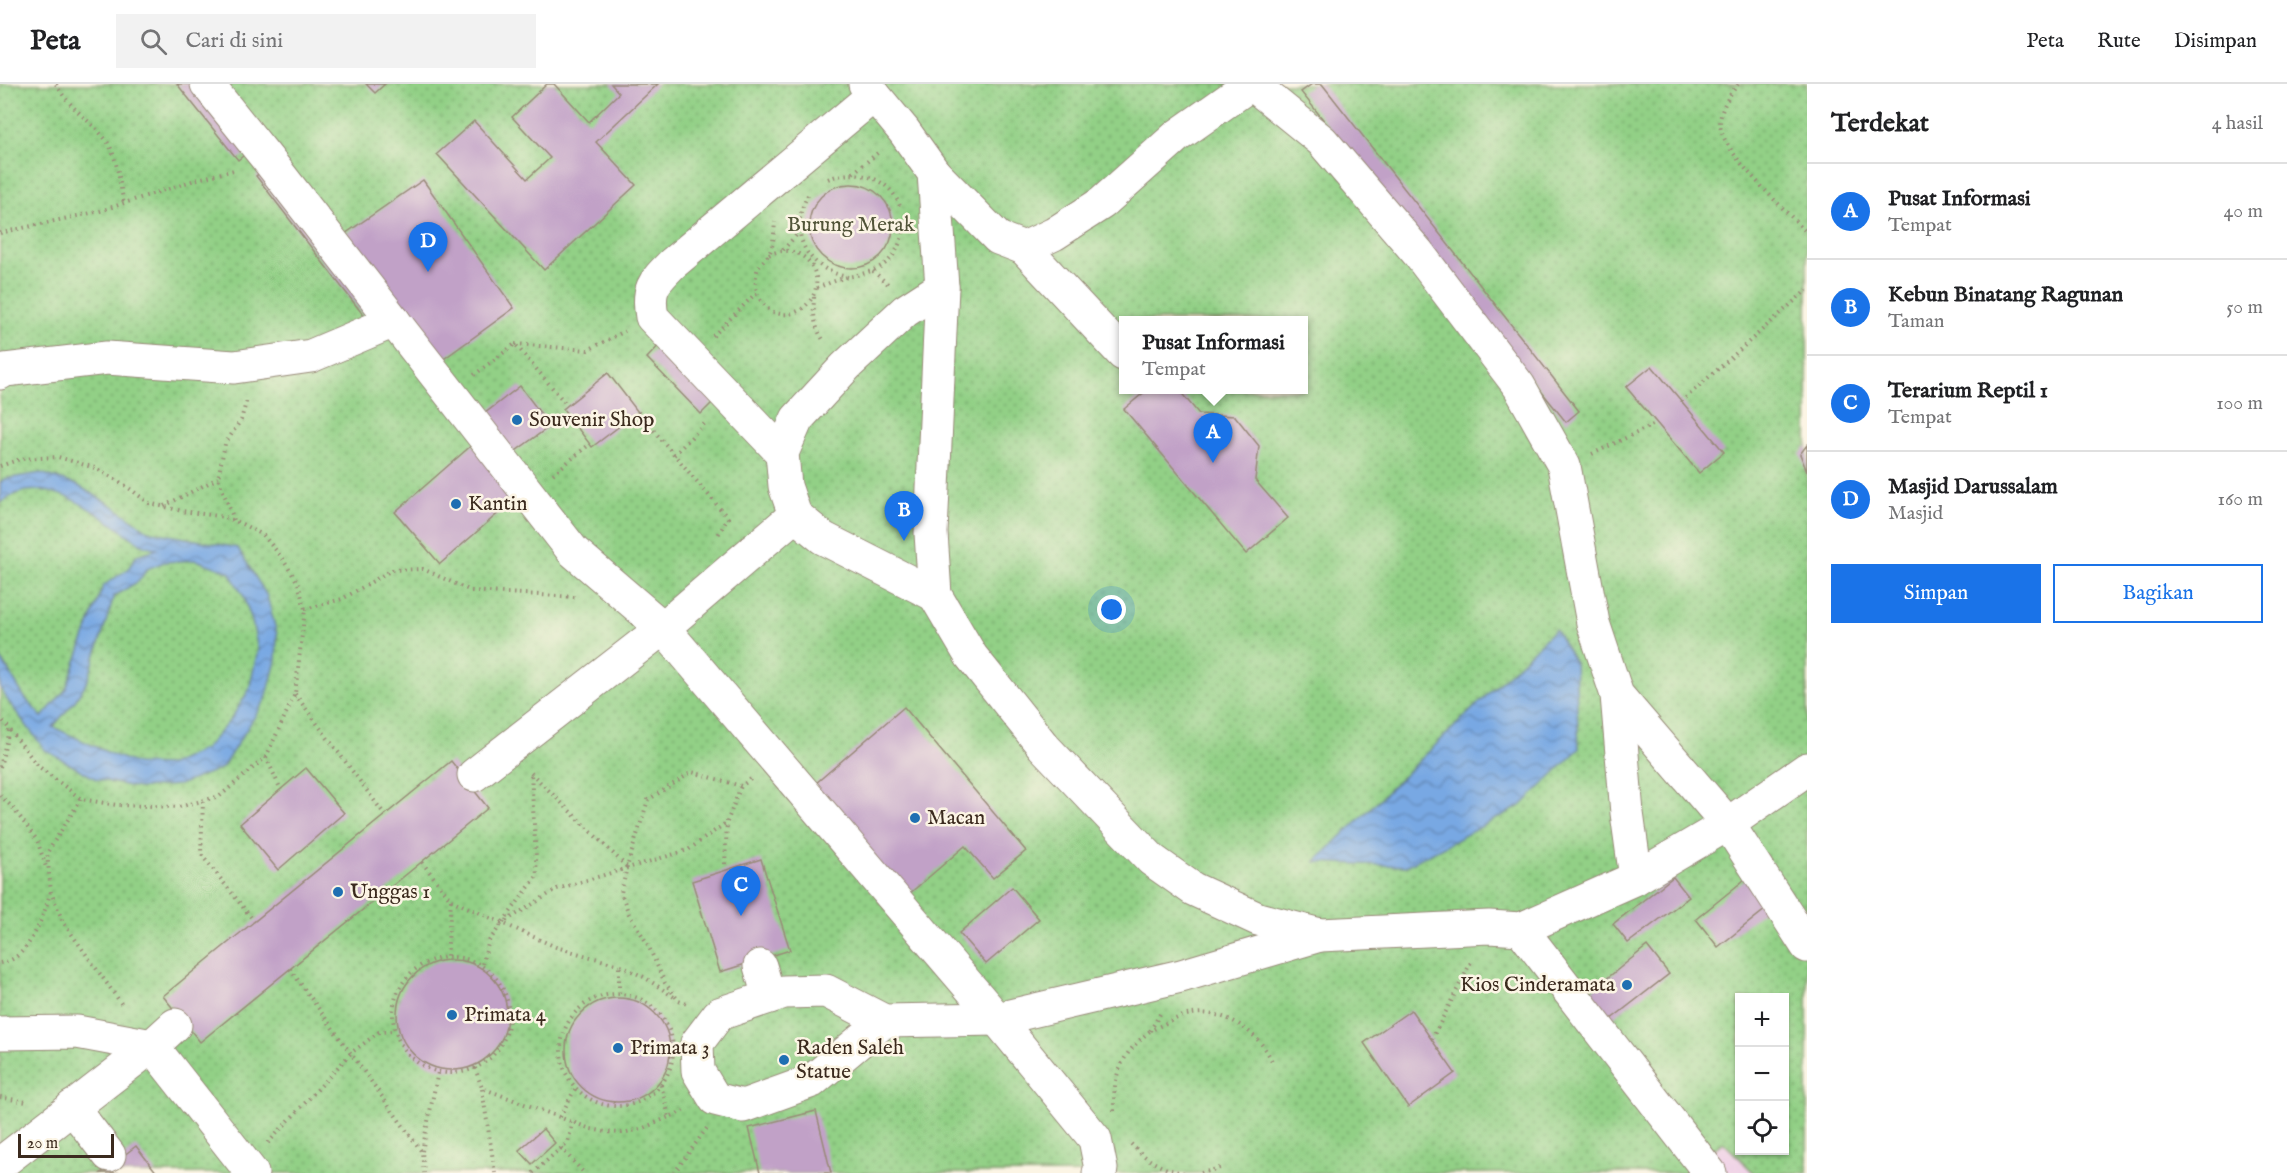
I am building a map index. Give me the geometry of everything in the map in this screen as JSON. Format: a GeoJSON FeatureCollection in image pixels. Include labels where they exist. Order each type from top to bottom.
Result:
{"type":"FeatureCollection","features":[{"type":"Feature","properties":{"kind":"lane"},"geometry":{"type":"LineString","coordinates":[[207,84],[573,551],[663,628],[997,1019],[1095,1139],[1100,1173]]}},
{"type":"Feature","properties":{"kind":"lane"},"geometry":{"type":"LineString","coordinates":[[1024,248],[1054,234],[1102,203],[1177,136],[1252,84],[1322,141],[1418,252],[1519,386],[1564,466],[1593,623],[1617,695],[1627,813],[1636,878]]}},
{"type":"Feature","properties":{"kind":"lane"},"geometry":{"type":"LineString","coordinates":[[782,453],[652,316],[649,298],[658,278],[672,264],[869,89],[934,173],[998,238],[1024,248],[1119,350]]}},
{"type":"Feature","properties":{"kind":"lane"},"geometry":{"type":"LineString","coordinates":[[934,173],[942,287],[931,533],[935,595],[971,656],[1043,746],[1152,860],[1193,890],[1258,919],[1320,935]]}},
{"type":"Feature","properties":{"kind":"lane"},"geometry":{"type":"LineString","coordinates":[[935,595],[823,538],[795,516],[785,486],[782,453],[797,419],[846,366],[905,311],[942,287]]}},
{"type":"Feature","properties":{"kind":"lane"},"geometry":{"type":"LineString","coordinates":[[0,374],[5,370],[107,358],[234,367],[311,356],[394,321]]}},
{"type":"Feature","properties":{"kind":"lane"},"geometry":{"type":"LineString","coordinates":[[474,775],[663,628],[795,516]]}},
{"type":"Feature","properties":{"kind":"lane"},"geometry":{"type":"LineString","coordinates":[[1617,695],[1728,824],[1807,946]]}},
{"type":"Feature","properties":{"kind":"lane"},"geometry":{"type":"LineString","coordinates":[[884,1021],[812,1081],[782,1101],[743,1106],[715,1099],[698,1071],[697,1043],[719,1014],[784,992],[826,991],[884,1021],[997,1019],[1181,976],[1320,935],[1489,927],[1521,929],[1636,878],[1728,824],[1807,768]]}},
{"type":"Feature","properties":{"kind":"lane"},"geometry":{"type":"LineString","coordinates":[[1521,929],[1710,1173]]}},
{"type":"Feature","properties":{"kind":"lane"},"geometry":{"type":"LineString","coordinates":[[760,966],[769,997]]}},
{"type":"Feature","properties":{"kind":"lane"},"geometry":{"type":"LineString","coordinates":[[0,1033],[77,1032],[163,1035]]}},
{"type":"Feature","properties":{"kind":"lane"},"geometry":{"type":"LineString","coordinates":[[0,1164],[163,1035]]}},
{"type":"Feature","properties":{"kind":"lane"},"geometry":{"type":"LineString","coordinates":[[163,1035],[249,1170]]}},
{"type":"Feature","properties":{"kind":"lane"},"geometry":{"type":"LineString","coordinates":[[72,1107],[109,1155]]}},
{"type":"Feature","properties":{"kind":"path"},"geometry":{"type":"LineString","coordinates":[[56,84],[75,111],[108,142],[123,204]]}},
{"type":"Feature","properties":{"kind":"path"},"geometry":{"type":"LineString","coordinates":[[1738,84],[1724,103],[1721,129],[1734,155],[1807,233]]}},
{"type":"Feature","properties":{"kind":"path"},"geometry":{"type":"LineString","coordinates":[[0,233],[90,214],[198,179],[269,161]]}},
{"type":"Feature","properties":{"kind":"path"},"geometry":{"type":"LineString","coordinates":[[820,183],[845,174],[870,176],[891,191],[902,212]]}},
{"type":"Feature","properties":{"kind":"path"},"geometry":{"type":"LineString","coordinates":[[814,190],[807,196],[800,213],[799,231],[804,247],[812,260],[825,270],[848,277]]}},
{"type":"Feature","properties":{"kind":"path"},"geometry":{"type":"LineString","coordinates":[[817,288],[848,277],[871,273],[884,266],[900,243],[903,227]]}},
{"type":"Feature","properties":{"kind":"path"},"geometry":{"type":"LineString","coordinates":[[783,250],[799,231]]}},
{"type":"Feature","properties":{"kind":"path"},"geometry":{"type":"LineString","coordinates":[[783,250],[793,251],[807,260],[815,273],[817,288],[801,310],[783,315],[766,307],[755,285],[759,266],[769,255],[783,250]]}},
{"type":"Feature","properties":{"kind":"path"},"geometry":{"type":"LineString","coordinates":[[1681,402],[1807,291]]}},
{"type":"Feature","properties":{"kind":"path"},"geometry":{"type":"LineString","coordinates":[[692,357],[757,292]]}},
{"type":"Feature","properties":{"kind":"path"},"geometry":{"type":"LineString","coordinates":[[814,293],[813,317],[818,331],[829,348],[846,366]]}},
{"type":"Feature","properties":{"kind":"path"},"geometry":{"type":"LineString","coordinates":[[450,393],[515,344],[588,350],[652,316]]}},
{"type":"Feature","properties":{"kind":"path"},"geometry":{"type":"LineString","coordinates":[[515,344],[567,405]]}},
{"type":"Feature","properties":{"kind":"path"},"geometry":{"type":"LineString","coordinates":[[234,367],[248,393],[242,420],[225,444],[218,478],[234,521]]}},
{"type":"Feature","properties":{"kind":"path"},"geometry":{"type":"LineString","coordinates":[[674,455],[730,397]]}},
{"type":"Feature","properties":{"kind":"path"},"geometry":{"type":"LineString","coordinates":[[638,412],[728,518],[712,542]]}},
{"type":"Feature","properties":{"kind":"path"},"geometry":{"type":"LineString","coordinates":[[1564,466],[1657,423]]}},
{"type":"Feature","properties":{"kind":"path"},"geometry":{"type":"LineString","coordinates":[[528,493],[590,444]]}},
{"type":"Feature","properties":{"kind":"path"},"geometry":{"type":"LineString","coordinates":[[0,466],[20,459],[58,458],[95,468],[122,483],[149,503],[225,517],[234,521],[263,535],[280,555],[298,583],[305,609],[295,694],[266,757],[220,796],[179,807],[117,805],[81,799],[38,766],[0,717]]}},
{"type":"Feature","properties":{"kind":"path"},"geometry":{"type":"LineString","coordinates":[[164,507],[218,478]]}},
{"type":"Feature","properties":{"kind":"path"},"geometry":{"type":"LineString","coordinates":[[305,609],[342,599],[392,570],[423,569],[471,591],[553,597],[627,597]]}},
{"type":"Feature","properties":{"kind":"path"},"geometry":{"type":"LineString","coordinates":[[295,694],[385,814]]}},
{"type":"Feature","properties":{"kind":"path"},"geometry":{"type":"LineString","coordinates":[[0,767],[9,730]]}},
{"type":"Feature","properties":{"kind":"path"},"geometry":{"type":"LineString","coordinates":[[511,745],[531,773],[627,867]]}},
{"type":"Feature","properties":{"kind":"path"},"geometry":{"type":"LineString","coordinates":[[266,757],[281,790]]}},
{"type":"Feature","properties":{"kind":"path"},"geometry":{"type":"LineString","coordinates":[[725,864],[727,822],[741,786],[758,775],[775,758]]}},
{"type":"Feature","properties":{"kind":"path"},"geometry":{"type":"LineString","coordinates":[[679,1001],[665,983],[647,943],[629,914],[621,893],[627,867],[648,800],[692,772],[741,786]]}},
{"type":"Feature","properties":{"kind":"path"},"geometry":{"type":"LineString","coordinates":[[482,964],[489,941],[537,876],[531,773]]}},
{"type":"Feature","properties":{"kind":"path"},"geometry":{"type":"LineString","coordinates":[[0,795],[37,840],[49,877]]}},
{"type":"Feature","properties":{"kind":"path"},"geometry":{"type":"LineString","coordinates":[[81,799],[47,853],[51,892],[63,922],[163,1035]]}},
{"type":"Feature","properties":{"kind":"path"},"geometry":{"type":"LineString","coordinates":[[203,801],[201,854],[254,921]]}},
{"type":"Feature","properties":{"kind":"path"},"geometry":{"type":"LineString","coordinates":[[501,924],[557,889],[688,850],[727,822]]}},
{"type":"Feature","properties":{"kind":"path"},"geometry":{"type":"LineString","coordinates":[[422,862],[451,900],[556,947],[619,965],[644,976],[679,1001],[700,1010],[719,1014]]}},
{"type":"Feature","properties":{"kind":"path"},"geometry":{"type":"LineString","coordinates":[[0,963],[15,958],[31,938],[44,918],[51,892]]}},
{"type":"Feature","properties":{"kind":"path"},"geometry":{"type":"LineString","coordinates":[[447,957],[451,900]]}},
{"type":"Feature","properties":{"kind":"path"},"geometry":{"type":"LineString","coordinates":[[1432,1039],[1489,927]]}},
{"type":"Feature","properties":{"kind":"path"},"geometry":{"type":"LineString","coordinates":[[447,957],[462,957],[482,964],[496,976],[506,993],[510,1013],[508,1033],[499,1050],[484,1065],[466,1072],[446,1074],[427,1069],[411,1058],[399,1043],[395,1031],[393,1007],[399,988],[411,972],[426,962],[447,957]]}},
{"type":"Feature","properties":{"kind":"path"},"geometry":{"type":"LineString","coordinates":[[619,965],[619,993]]}},
{"type":"Feature","properties":{"kind":"path"},"geometry":{"type":"LineString","coordinates":[[290,969],[422,1152]]}},
{"type":"Feature","properties":{"kind":"path"},"geometry":{"type":"LineString","coordinates":[[1150,1031],[1181,976]]}},
{"type":"Feature","properties":{"kind":"path"},"geometry":{"type":"LineString","coordinates":[[619,993],[640,997],[656,1008],[668,1023],[674,1041],[673,1059],[667,1077],[656,1092],[641,1102],[624,1106],[604,1105],[587,1098],[575,1089],[564,1070],[561,1052],[564,1032],[572,1016],[586,1003],[604,995],[619,993]]}},
{"type":"Feature","properties":{"kind":"path"},"geometry":{"type":"LineString","coordinates":[[1118,1120],[1114,1111],[1113,1087],[1122,1063],[1136,1043],[1150,1031],[1181,1016],[1206,1013],[1229,1018],[1249,1032],[1267,1050],[1272,1061]]}},
{"type":"Feature","properties":{"kind":"path"},"geometry":{"type":"LineString","coordinates":[[249,1170],[351,1053],[379,1032],[395,1031]]}},
{"type":"Feature","properties":{"kind":"path"},"geometry":{"type":"LineString","coordinates":[[475,1068],[482,1088],[495,1173]]}},
{"type":"Feature","properties":{"kind":"path"},"geometry":{"type":"LineString","coordinates":[[424,1173],[422,1152],[438,1071]]}},
{"type":"Feature","properties":{"kind":"path"},"geometry":{"type":"LineString","coordinates":[[482,1088],[591,1129],[622,1133],[641,1129],[669,1117]]}},
{"type":"Feature","properties":{"kind":"path"},"geometry":{"type":"LineString","coordinates":[[560,1117],[575,1089]]}},
{"type":"Feature","properties":{"kind":"path"},"geometry":{"type":"LineString","coordinates":[[674,1173],[705,1133],[715,1099]]}},
{"type":"Feature","properties":{"kind":"path"},"geometry":{"type":"LineString","coordinates":[[533,1173],[568,1142],[573,1122]]}},
{"type":"Feature","properties":{"kind":"path"},"geometry":{"type":"LineString","coordinates":[[1125,1138],[1146,1160],[1171,1171],[1185,1173]]}},
{"type":"Feature","properties":{"kind":"path"},"geometry":{"type":"LineString","coordinates":[[561,1148],[584,1173]]}},
{"type":"Feature","properties":{"kind":"path"},"geometry":{"type":"LineString","coordinates":[[1201,1173],[1220,1168]]}},
{"type":"Feature","properties":{"kind":"shaded area"},"geometry":{"type":"Polygon","coordinates":[[[1723,1142],[1754,1173],[1684,1173],[1723,1142]]]}},
{"type":"Feature","properties":{"kind":"green space"},"geometry":{"type":"Polygon","coordinates":[[[0,84],[1807,84],[1807,1173],[1754,1173],[1736,1155],[1789,1155],[1789,993],[1735,993],[1735,1154],[1723,1142],[1684,1173],[0,1173],[0,84]]]}},
{"type":"Feature","properties":{"kind":"water"},"geometry":{"type":"Polygon","coordinates":[[[41,473],[77,485],[113,506],[148,531],[238,548],[267,596],[277,634],[276,661],[266,699],[222,768],[179,785],[139,788],[96,779],[45,750],[8,701],[0,687],[0,657],[25,698],[42,717],[66,689],[103,586],[128,569],[137,555],[157,549],[140,543],[73,500],[54,493],[36,490],[18,493],[0,503],[0,483],[4,479],[41,473]],[[196,560],[164,562],[147,569],[139,581],[114,596],[88,680],[75,701],[53,727],[137,764],[170,765],[205,749],[231,719],[249,690],[258,650],[252,621],[243,595],[229,572],[196,560]]]}},
{"type":"Feature","properties":{"kind":"water"},"geometry":{"type":"Polygon","coordinates":[[[1555,629],[1575,663],[1579,749],[1521,806],[1406,866],[1315,862],[1555,629]]]}},
{"type":"Feature","properties":{"kind":"building"},"geometry":{"type":"Polygon","coordinates":[[[177,84],[196,84],[249,151],[238,160],[177,84]]]}},
{"type":"Feature","properties":{"kind":"building"},"geometry":{"type":"Polygon","coordinates":[[[366,84],[385,84],[375,93],[366,84]]]}},
{"type":"Feature","properties":{"kind":"building"},"geometry":{"type":"Polygon","coordinates":[[[547,84],[554,84],[589,122],[619,93],[611,84],[658,84],[596,142],[636,185],[544,270],[437,154],[474,121],[527,179],[550,158],[512,117],[547,84]]]}},
{"type":"Feature","properties":{"kind":"building"},"geometry":{"type":"Polygon","coordinates":[[[1312,84],[1322,84],[1579,411],[1566,422],[1301,92],[1312,84]]]}},
{"type":"Feature","properties":{"kind":"building"},"geometry":{"type":"Polygon","coordinates":[[[269,166],[383,315],[371,325],[256,176],[269,166]]]}},
{"type":"Feature","properties":{"kind":"building"},"geometry":{"type":"Polygon","coordinates":[[[423,180],[514,308],[434,366],[342,236],[423,180]]]}},
{"type":"Feature","properties":{"kind":"building","name":"Burung Merak"},"geometry":{"type":"Polygon","coordinates":[[[851,184],[867,187],[881,196],[890,210],[893,226],[890,242],[881,256],[867,265],[851,268],[835,265],[821,256],[812,242],[809,226],[812,210],[821,196],[835,187],[851,184]]]}},
{"type":"Feature","properties":{"kind":"building"},"geometry":{"type":"Polygon","coordinates":[[[664,340],[719,396],[701,414],[647,358],[664,340]]]}},
{"type":"Feature","properties":{"kind":"building"},"geometry":{"type":"Polygon","coordinates":[[[1652,366],[1724,452],[1699,473],[1626,387],[1652,366]]]}},
{"type":"Feature","properties":{"kind":"building"},"geometry":{"type":"Polygon","coordinates":[[[608,373],[638,412],[592,447],[563,409],[608,373]]]}},
{"type":"Feature","properties":{"kind":"building","name":"Souvenir Shop"},"geometry":{"type":"Polygon","coordinates":[[[520,386],[550,426],[513,453],[484,414],[520,386]]]}},
{"type":"Feature","properties":{"kind":"building"},"geometry":{"type":"Polygon","coordinates":[[[1142,394],[1182,394],[1199,414],[1235,416],[1259,446],[1255,480],[1288,518],[1246,554],[1124,409],[1142,394]]]}},
{"type":"Feature","properties":{"kind":"building","name":"Kantin"},"geometry":{"type":"Polygon","coordinates":[[[473,444],[518,496],[440,564],[395,512],[473,444]]]}},
{"type":"Feature","properties":{"kind":"building"},"geometry":{"type":"Polygon","coordinates":[[[1807,445],[1807,472],[1800,454],[1807,445]]]}},
{"type":"Feature","properties":{"kind":"building","name":"Macan"},"geometry":{"type":"Polygon","coordinates":[[[904,707],[1026,851],[993,878],[965,846],[902,900],[808,790],[904,707]]]}},
{"type":"Feature","properties":{"kind":"building","name":"Unggas 1"},"geometry":{"type":"Polygon","coordinates":[[[451,761],[488,808],[200,1042],[163,996],[451,761]]]}},
{"type":"Feature","properties":{"kind":"building"},"geometry":{"type":"Polygon","coordinates":[[[306,768],[344,813],[278,870],[240,824],[306,768]]]}},
{"type":"Feature","properties":{"kind":"building"},"geometry":{"type":"Polygon","coordinates":[[[761,859],[790,950],[720,972],[692,881],[761,859]]]}},
{"type":"Feature","properties":{"kind":"building"},"geometry":{"type":"Polygon","coordinates":[[[1749,876],[1771,905],[1718,947],[1696,919],[1749,876]]]}},
{"type":"Feature","properties":{"kind":"building"},"geometry":{"type":"Polygon","coordinates":[[[1673,877],[1689,897],[1628,943],[1613,924],[1673,877]]]}},
{"type":"Feature","properties":{"kind":"building"},"geometry":{"type":"Polygon","coordinates":[[[1012,887],[1039,919],[986,964],[959,933],[1012,887]]]}},
{"type":"Feature","properties":{"kind":"building","name":"Kios Cinderamata"},"geometry":{"type":"Polygon","coordinates":[[[1647,946],[1669,974],[1606,1023],[1585,996],[1647,946]]]}},
{"type":"Feature","properties":{"kind":"building","name":"Primata 4"},"geometry":{"type":"Polygon","coordinates":[[[452,960],[473,965],[491,976],[502,994],[507,1015],[502,1036],[491,1054],[473,1065],[452,1070],[431,1065],[413,1054],[402,1036],[397,1015],[402,994],[413,976],[431,965],[452,960]]]}},
{"type":"Feature","properties":{"kind":"building","name":"Primata 3"},"geometry":{"type":"Polygon","coordinates":[[[618,998],[638,1002],[655,1013],[666,1030],[670,1050],[666,1070],[655,1087],[638,1098],[618,1102],[598,1098],[581,1087],[570,1070],[566,1050],[570,1030],[581,1013],[598,1002],[618,998]]]}},
{"type":"Feature","properties":{"kind":"building"},"geometry":{"type":"Polygon","coordinates":[[[1411,1010],[1455,1073],[1408,1107],[1364,1043],[1411,1010]]]}},
{"type":"Feature","properties":{"kind":"building"},"geometry":{"type":"Polygon","coordinates":[[[816,1111],[831,1173],[760,1173],[749,1128],[816,1111]]]}},
{"type":"Feature","properties":{"kind":"building"},"geometry":{"type":"Polygon","coordinates":[[[543,1129],[555,1143],[532,1164],[519,1150],[543,1129]]]}},
{"type":"Feature","properties":{"kind":"building"},"geometry":{"type":"Polygon","coordinates":[[[136,1146],[157,1173],[101,1173],[136,1146]]]}},
{"type":"Feature","properties":{"kind":"place","name":"Masjid Darussalam"},"geometry":{"type":"Point","coordinates":[428,272]}},
{"type":"Feature","properties":{"kind":"place","name":"Souvenir Shop"},"geometry":{"type":"Point","coordinates":[517,420]}},
{"type":"Feature","properties":{"kind":"place","name":"Pusat Informasi"},"geometry":{"type":"Point","coordinates":[1213,463]}},
{"type":"Feature","properties":{"kind":"place","name":"Kantin"},"geometry":{"type":"Point","coordinates":[456,504]}},
{"type":"Feature","properties":{"kind":"place","name":"Kebun Binatang Ragunan"},"geometry":{"type":"Point","coordinates":[904,541]}},
{"type":"Feature","properties":{"kind":"place","name":"Macan"},"geometry":{"type":"Point","coordinates":[915,818]}},
{"type":"Feature","properties":{"kind":"place","name":"Unggas 1"},"geometry":{"type":"Point","coordinates":[338,892]}},
{"type":"Feature","properties":{"kind":"place","name":"Terarium Reptil 1"},"geometry":{"type":"Point","coordinates":[741,916]}},
{"type":"Feature","properties":{"kind":"place","name":"Kios Cinderamata"},"geometry":{"type":"Point","coordinates":[1627,985]}},
{"type":"Feature","properties":{"kind":"place","name":"Primata 4"},"geometry":{"type":"Point","coordinates":[452,1015]}},
{"type":"Feature","properties":{"kind":"place","name":"Primata 3"},"geometry":{"type":"Point","coordinates":[618,1048]}},
{"type":"Feature","properties":{"kind":"place","name":"Raden Saleh Statue"},"geometry":{"type":"Point","coordinates":[784,1060]}}]}
